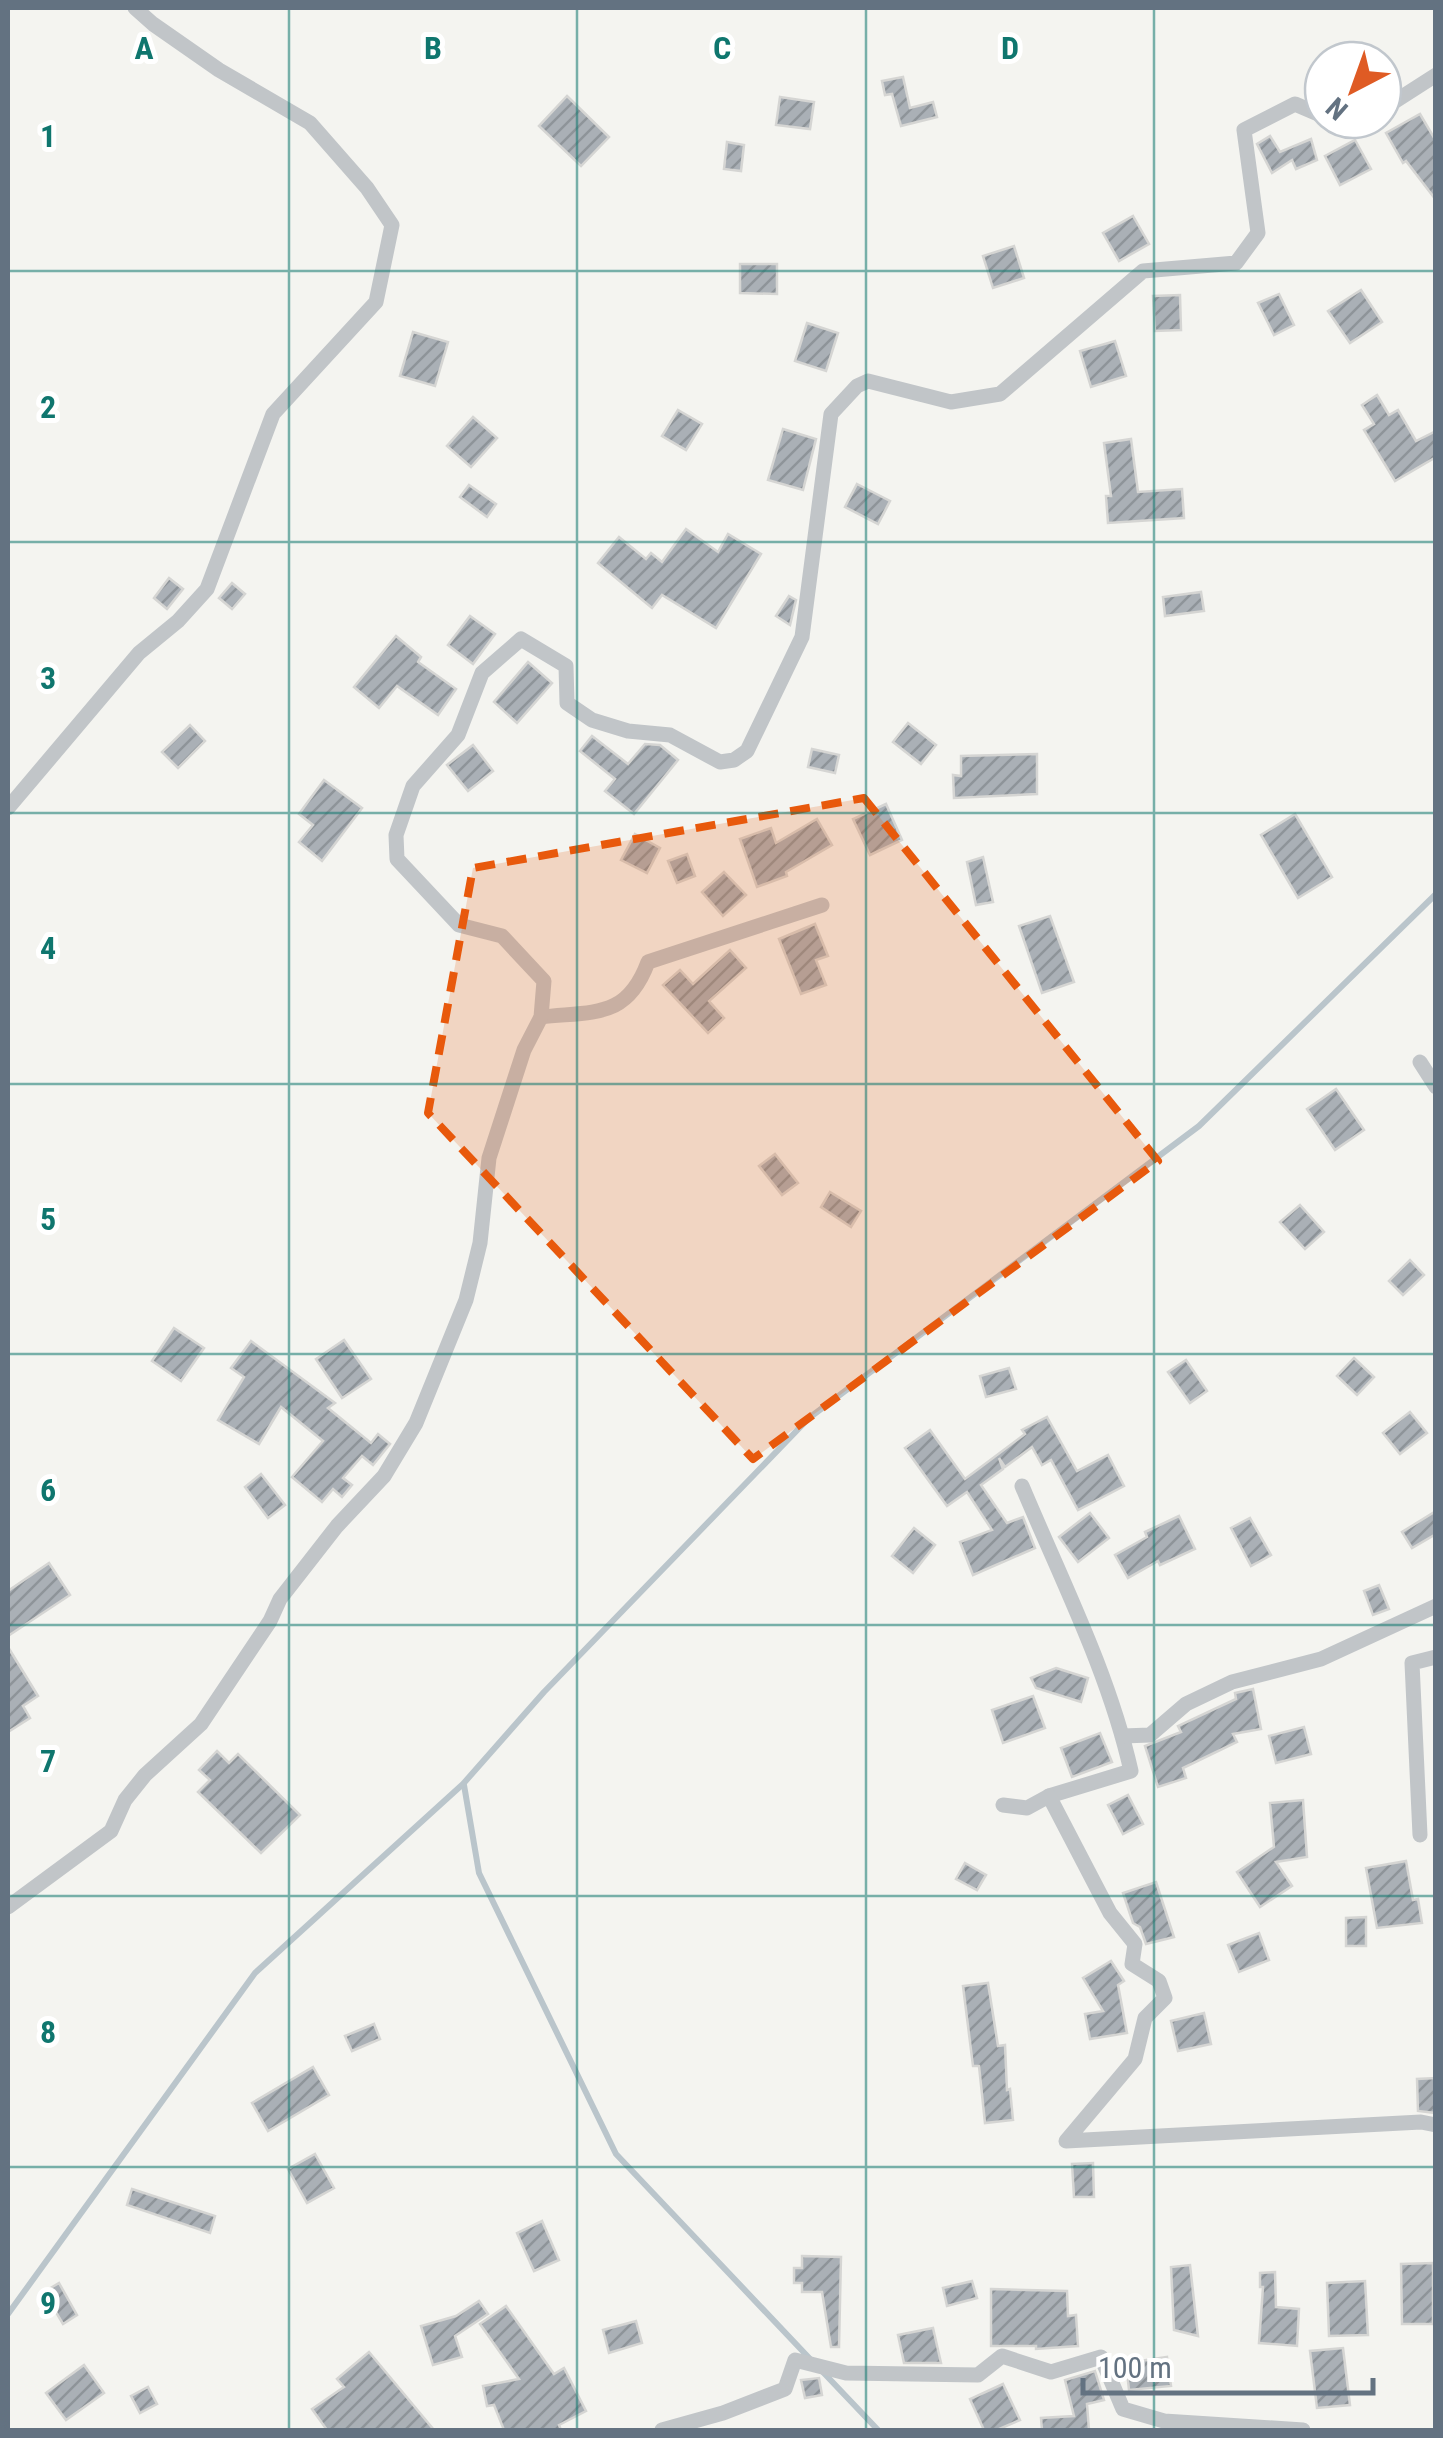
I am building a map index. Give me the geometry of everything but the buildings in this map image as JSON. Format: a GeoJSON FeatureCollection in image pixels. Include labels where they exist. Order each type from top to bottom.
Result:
{"type":"FeatureCollection","features":[{"type":"Feature","properties":{"kind":"street"},"geometry":{"type":"LineString","coordinates":[[8,808],[138,653],[178,621],[207,589],[273,414],[376,302],[388,252],[392,225],[368,188],[310,123],[219,70],[135,8]]}},
{"type":"Feature","properties":{"kind":"street"},"geometry":{"type":"LineString","coordinates":[[1403,96],[1436,75]]}},
{"type":"Feature","properties":{"kind":"street"},"geometry":{"type":"LineString","coordinates":[[8,1906],[110,1831],[124,1800],[145,1775],[201,1724],[270,1621],[280,1599],[337,1526],[384,1476],[416,1423],[466,1300],[480,1243],[489,1158],[524,1050],[541,1017],[544,980],[502,936],[459,925],[397,859],[396,835],[413,786],[458,735],[482,673],[521,639],[566,666],[567,703],[592,720],[628,730],[670,735],[720,762],[734,760],[747,751],[802,637],[831,414],[857,386],[868,381],[951,402],[1000,394],[1142,271],[1236,263],[1258,233],[1244,130],[1295,104],[1303,107]]}},
{"type":"Feature","properties":{"kind":"street"},"geometry":{"type":"LineString","coordinates":[[541,1017],[612,1010],[640,985],[648,962],[822,906]]}},
{"type":"Feature","properties":{"kind":"street"},"geometry":{"type":"LineString","coordinates":[[1420,1062],[1436,1087]]}},
{"type":"Feature","properties":{"kind":"street"},"geometry":{"type":"LineString","coordinates":[[1003,1805],[1027,1808],[1049,1796],[1131,1771],[1123,1736],[1022,1486]]}},
{"type":"Feature","properties":{"kind":"street"},"geometry":{"type":"LineString","coordinates":[[1123,1736],[1150,1734],[1186,1704],[1232,1682],[1321,1658],[1436,1606]]}},
{"type":"Feature","properties":{"kind":"street"},"geometry":{"type":"LineString","coordinates":[[1420,1835],[1412,1663],[1436,1657]]}},
{"type":"Feature","properties":{"kind":"street"},"geometry":{"type":"LineString","coordinates":[[1049,1796],[1102,1900],[1134,1944],[1132,1964],[1159,1981],[1166,1998],[1144,2018],[1135,2058],[1066,2141],[1421,2122],[1436,2125]]}},
{"type":"Feature","properties":{"kind":"street"},"geometry":{"type":"LineString","coordinates":[[662,2430],[724,2413],[785,2388],[795,2360],[846,2373],[978,2375],[1002,2356],[1051,2372],[1101,2358],[1123,2408],[1164,2421],[1303,2430]]}},
{"type":"Feature","properties":{"kind":"highlighted area"},"geometry":{"type":"Polygon","coordinates":[[[864,798],[1158,1161],[753,1459],[428,1113],[473,868],[864,798]]]}},
{"type":"Feature","properties":{"kind":"waterway"},"geometry":{"type":"LineString","coordinates":[[8,2314],[255,1973],[463,1784],[544,1692],[809,1418],[1199,1126],[1436,894]]}},
{"type":"Feature","properties":{"kind":"waterway"},"geometry":{"type":"LineString","coordinates":[[464,1785],[479,1873],[616,2154],[812,2361]]}},
{"type":"Feature","properties":{"kind":"waterway"},"geometry":{"type":"LineString","coordinates":[[821,2370],[878,2430]]}}]}
